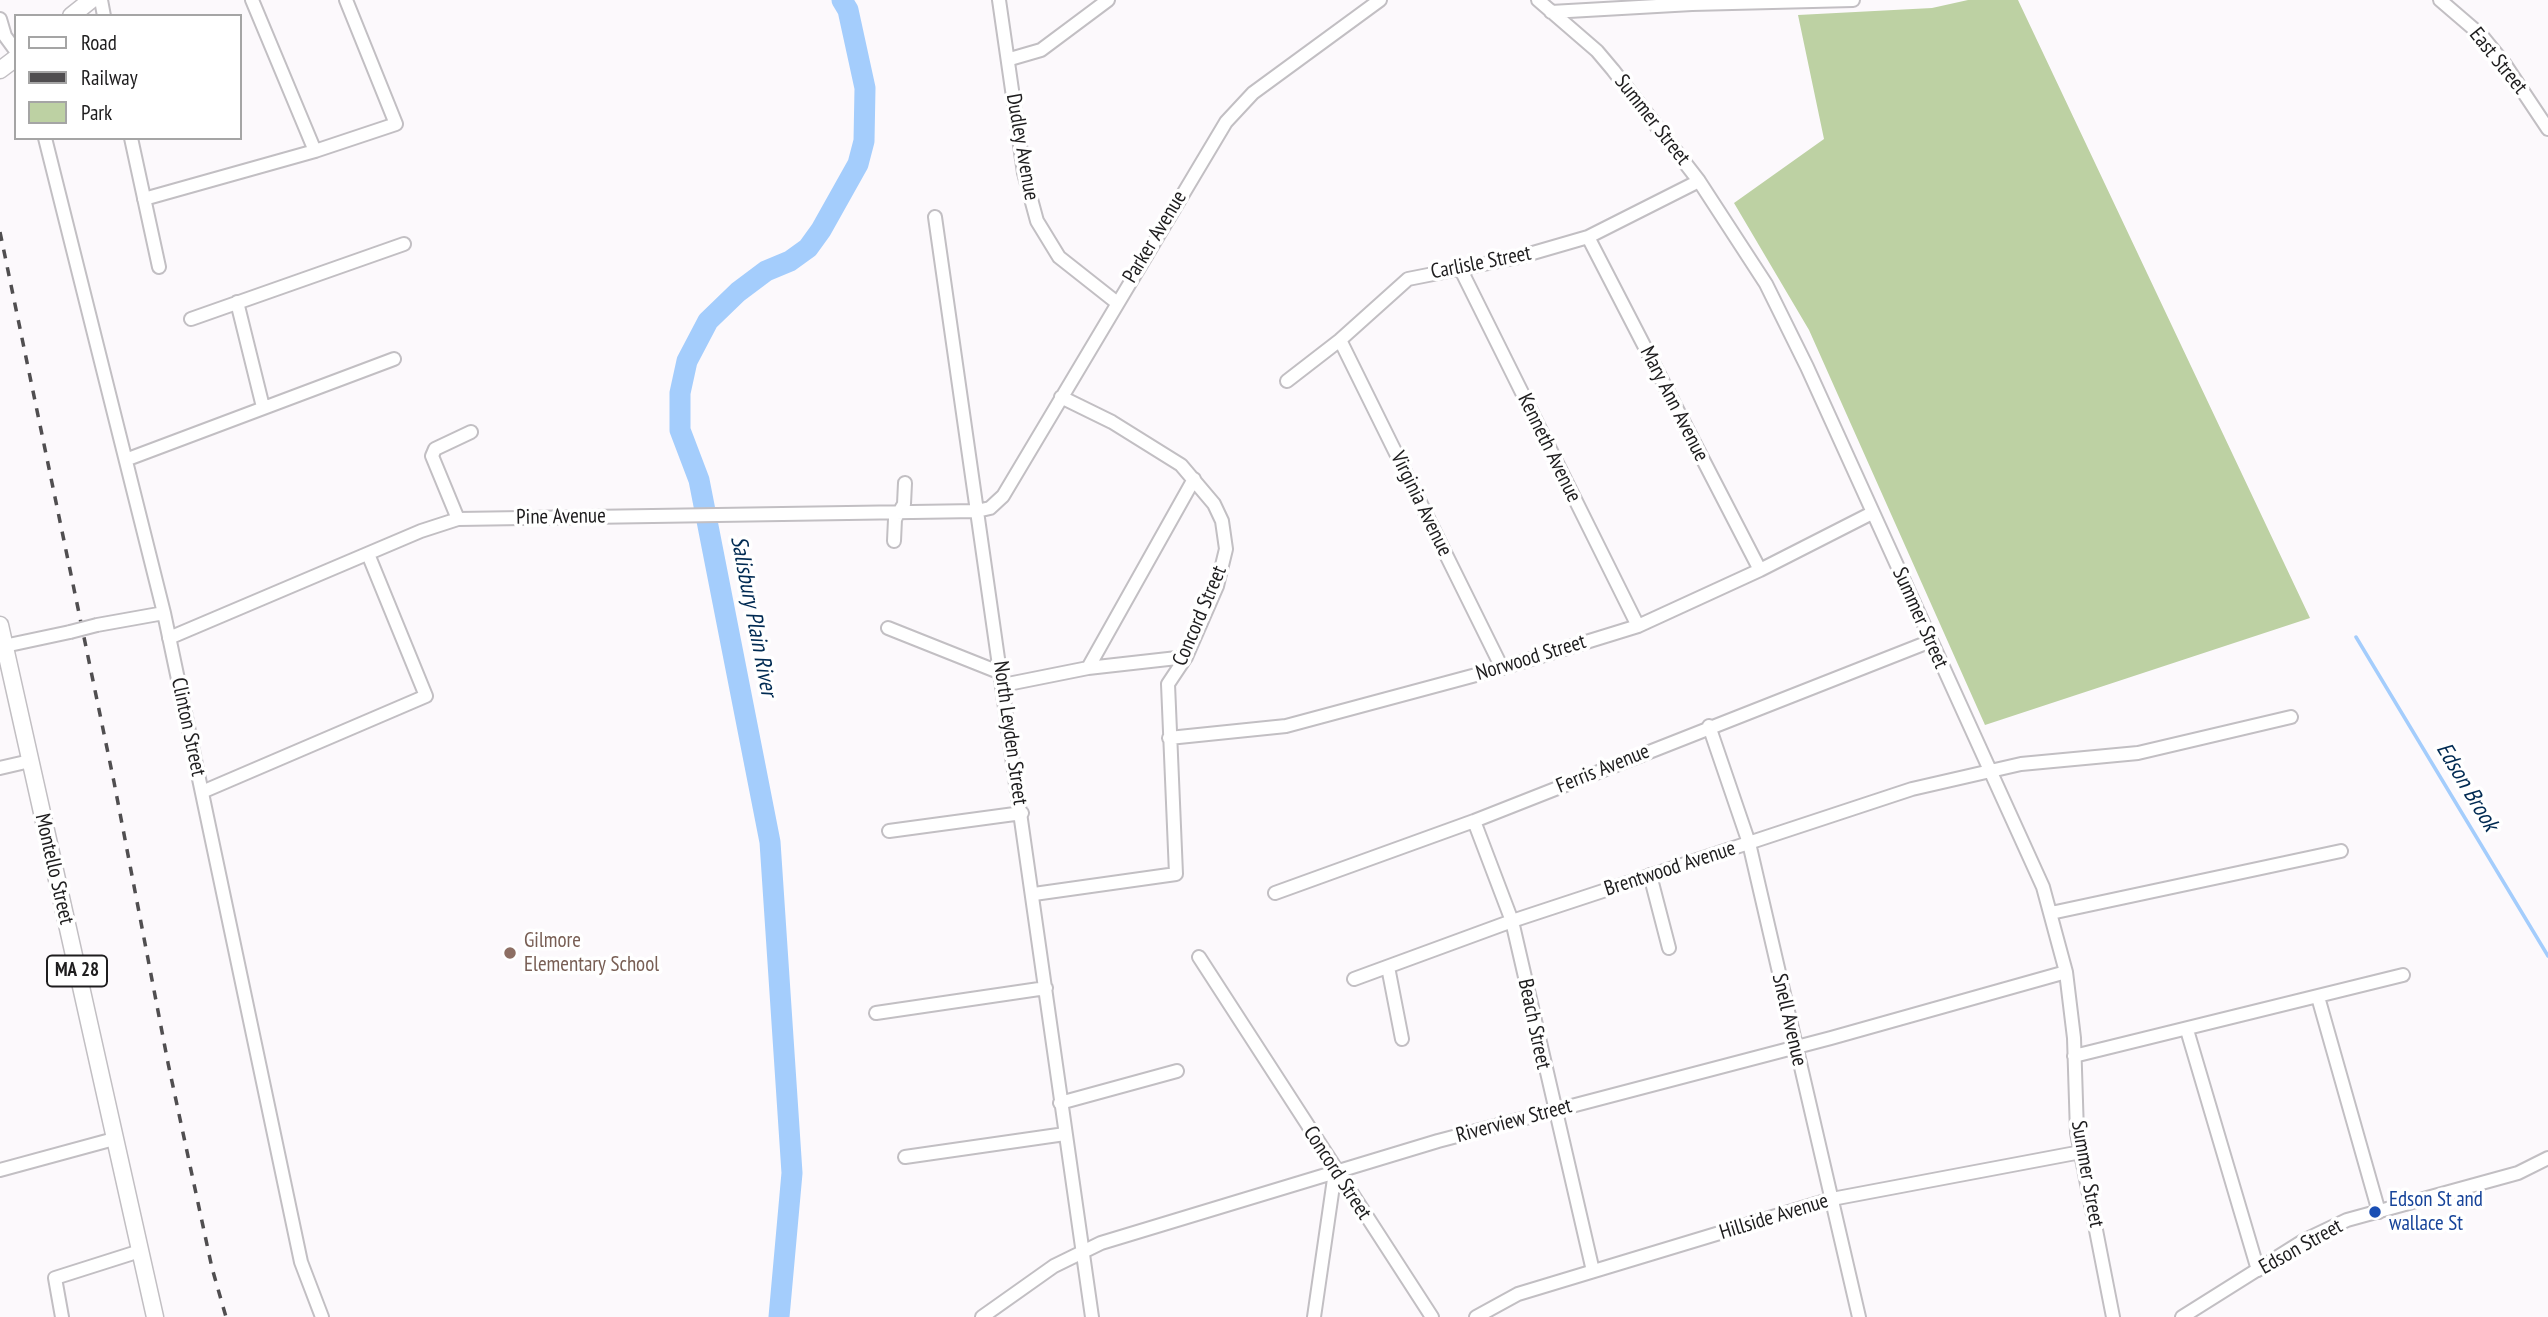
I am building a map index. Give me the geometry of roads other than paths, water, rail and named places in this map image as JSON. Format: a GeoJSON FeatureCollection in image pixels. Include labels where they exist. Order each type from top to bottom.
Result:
{"type":"FeatureCollection","features":[{"type":"Feature","properties":{"kind":"main road"},"geometry":{"type":"LineString","coordinates":[[74,14],[91,0]]}},
{"type":"Feature","properties":{"kind":"main road"},"geometry":{"type":"LineString","coordinates":[[0,71],[14,60]]}},
{"type":"Feature","properties":{"kind":"main road","name":"Montello Street"},"geometry":{"type":"LineString","coordinates":[[0,625],[2,647],[155,1317]]}},
{"type":"Feature","properties":{"kind":"street"},"geometry":{"type":"LineString","coordinates":[[251,0],[315,151]]}},
{"type":"Feature","properties":{"kind":"street"},"geometry":{"type":"LineString","coordinates":[[144,199],[315,151],[396,124],[346,0]]}},
{"type":"Feature","properties":{"kind":"street","name":"Dudley Avenue"},"geometry":{"type":"LineString","coordinates":[[999,0],[1010,59],[1024,173],[1037,221],[1059,257],[1116,302]]}},
{"type":"Feature","properties":{"kind":"street"},"geometry":{"type":"LineString","coordinates":[[1010,59],[1041,50],[1108,0]]}},
{"type":"Feature","properties":{"kind":"street","name":"Parker Avenue"},"geometry":{"type":"LineString","coordinates":[[977,511],[990,508],[1003,496],[1198,164],[1234,112],[1253,93],[1380,0]]}},
{"type":"Feature","properties":{"kind":"street","name":"Summer Street"},"geometry":{"type":"LineString","coordinates":[[1538,0],[1597,51],[1699,181],[1776,303],[2043,887],[2066,972],[2074,1056],[2077,1133],[2113,1317]]}},
{"type":"Feature","properties":{"kind":"street"},"geometry":{"type":"LineString","coordinates":[[1551,12],[1692,4],[1853,0]]}},
{"type":"Feature","properties":{"kind":"street","name":"East Street"},"geometry":{"type":"LineString","coordinates":[[2440,0],[2482,36],[2504,63],[2548,129]]}},
{"type":"Feature","properties":{"kind":"street"},"geometry":{"type":"LineString","coordinates":[[0,19],[5,36],[14,48]]}},
{"type":"Feature","properties":{"kind":"street","name":"Clinton Street"},"geometry":{"type":"LineString","coordinates":[[46,140],[128,459],[164,613],[301,1262],[322,1317]]}},
{"type":"Feature","properties":{"kind":"street"},"geometry":{"type":"LineString","coordinates":[[131,140],[159,267]]}},
{"type":"Feature","properties":{"kind":"street","name":"Carlisle Street"},"geometry":{"type":"LineString","coordinates":[[1287,381],[1340,340],[1408,279],[1461,270],[1588,237],[1699,181]]}},
{"type":"Feature","properties":{"kind":"street","name":"North Leyden Street"},"geometry":{"type":"LineString","coordinates":[[935,217],[965,445],[1034,894],[1060,1103],[1092,1317]]}},
{"type":"Feature","properties":{"kind":"street","name":"Mary Ann Avenue"},"geometry":{"type":"LineString","coordinates":[[1588,237],[1760,570]]}},
{"type":"Feature","properties":{"kind":"street"},"geometry":{"type":"LineString","coordinates":[[191,319],[404,244]]}},
{"type":"Feature","properties":{"kind":"street","name":"Kenneth Avenue"},"geometry":{"type":"LineString","coordinates":[[1461,270],[1638,626]]}},
{"type":"Feature","properties":{"kind":"street"},"geometry":{"type":"LineString","coordinates":[[237,302],[263,407]]}},
{"type":"Feature","properties":{"kind":"street","name":"Virginia Avenue"},"geometry":{"type":"LineString","coordinates":[[1340,340],[1502,668]]}},
{"type":"Feature","properties":{"kind":"street"},"geometry":{"type":"LineString","coordinates":[[128,459],[394,359]]}},
{"type":"Feature","properties":{"kind":"street","name":"Concord Street"},"geometry":{"type":"LineString","coordinates":[[1034,894],[1176,874],[1168,684],[1186,657],[1217,586],[1226,549],[1218,512],[1194,479],[1172,459],[1119,426],[1061,397]]}},
{"type":"Feature","properties":{"kind":"street"},"geometry":{"type":"LineString","coordinates":[[458,519],[432,456],[435,449],[471,432]]}},
{"type":"Feature","properties":{"kind":"street"},"geometry":{"type":"LineString","coordinates":[[1088,668],[1194,479]]}},
{"type":"Feature","properties":{"kind":"street"},"geometry":{"type":"LineString","coordinates":[[894,541],[895,519],[904,504],[905,483]]}},
{"type":"Feature","properties":{"kind":"street","name":"Pine Avenue"},"geometry":{"type":"LineString","coordinates":[[169,638],[431,527],[458,519],[977,511]]}},
{"type":"Feature","properties":{"kind":"street","name":"Norwood Street"},"geometry":{"type":"LineString","coordinates":[[1169,738],[1286,726],[1502,668],[1638,626],[1760,570],[1872,513]]}},
{"type":"Feature","properties":{"kind":"street"},"geometry":{"type":"LineString","coordinates":[[202,792],[426,696],[368,554]]}},
{"type":"Feature","properties":{"kind":"street"},"geometry":{"type":"LineString","coordinates":[[2,647],[164,613]]}},
{"type":"Feature","properties":{"kind":"street"},"geometry":{"type":"LineString","coordinates":[[888,628],[1002,679],[1186,657]]}},
{"type":"Feature","properties":{"kind":"street","name":"Ferris Avenue"},"geometry":{"type":"LineString","coordinates":[[1275,893],[1474,821],[1709,726],[1931,641]]}},
{"type":"Feature","properties":{"kind":"street","name":"Brentwood Avenue"},"geometry":{"type":"LineString","coordinates":[[1354,979],[1512,922],[1874,801],[1990,769],[2138,753],[2291,717]]}},
{"type":"Feature","properties":{"kind":"street","name":"Snell Avenue"},"geometry":{"type":"LineString","coordinates":[[1709,726],[1749,843],[1859,1317]]}},
{"type":"Feature","properties":{"kind":"street"},"geometry":{"type":"LineString","coordinates":[[0,768],[30,761]]}},
{"type":"Feature","properties":{"kind":"street"},"geometry":{"type":"LineString","coordinates":[[889,831],[1022,813]]}},
{"type":"Feature","properties":{"kind":"street","name":"Beach Street"},"geometry":{"type":"LineString","coordinates":[[1474,821],[1512,922],[1553,1111],[1593,1271]]}},
{"type":"Feature","properties":{"kind":"street"},"geometry":{"type":"LineString","coordinates":[[2051,913],[2341,851]]}},
{"type":"Feature","properties":{"kind":"street"},"geometry":{"type":"LineString","coordinates":[[1650,875],[1670,948]]}},
{"type":"Feature","properties":{"kind":"street","name":"Concord Street"},"geometry":{"type":"LineString","coordinates":[[1199,957],[1335,1171],[1432,1317]]}},
{"type":"Feature","properties":{"kind":"street"},"geometry":{"type":"LineString","coordinates":[[1388,967],[1402,1040]]}},
{"type":"Feature","properties":{"kind":"street","name":"Riverview Street"},"geometry":{"type":"LineString","coordinates":[[982,1317],[1082,1250],[1335,1171],[1795,1048],[2066,972]]}},
{"type":"Feature","properties":{"kind":"street"},"geometry":{"type":"LineString","coordinates":[[2074,1056],[2403,975]]}},
{"type":"Feature","properties":{"kind":"street"},"geometry":{"type":"LineString","coordinates":[[876,1013],[1046,988]]}},
{"type":"Feature","properties":{"kind":"street"},"geometry":{"type":"LineString","coordinates":[[2318,997],[2379,1212]]}},
{"type":"Feature","properties":{"kind":"street"},"geometry":{"type":"LineString","coordinates":[[2187,1030],[2258,1270]]}},
{"type":"Feature","properties":{"kind":"street"},"geometry":{"type":"LineString","coordinates":[[1060,1103],[1177,1071]]}},
{"type":"Feature","properties":{"kind":"street"},"geometry":{"type":"LineString","coordinates":[[905,1157],[1065,1134]]}},
{"type":"Feature","properties":{"kind":"street"},"geometry":{"type":"LineString","coordinates":[[0,1170],[114,1139]]}},
{"type":"Feature","properties":{"kind":"street","name":"Hillside Avenue"},"geometry":{"type":"LineString","coordinates":[[1476,1317],[1518,1294],[1832,1199],[2081,1152]]}},
{"type":"Feature","properties":{"kind":"street","name":"Edson Street"},"geometry":{"type":"LineString","coordinates":[[2182,1317],[2303,1241],[2347,1220],[2518,1173],[2548,1158]]}},
{"type":"Feature","properties":{"kind":"street"},"geometry":{"type":"LineString","coordinates":[[1314,1317],[1335,1171]]}},
{"type":"Feature","properties":{"kind":"street"},"geometry":{"type":"LineString","coordinates":[[62,1317],[55,1278],[140,1251]]}},
{"type":"Feature","properties":{"kind":"waterway","name":"Salisbury Plain River"},"geometry":{"type":"LineString","coordinates":[[779,1317],[792,1173],[770,842],[699,480],[680,430],[680,393],[687,361],[708,321],[738,292],[766,271],[790,261],[808,248],[858,164],[864,141],[865,88],[848,10],[842,0]]}},
{"type":"Feature","properties":{"kind":"waterway","name":"Edson Brook"},"geometry":{"type":"LineString","coordinates":[[2356,637],[2548,956]]}},
{"type":"Feature","properties":{"kind":"railway"},"geometry":{"type":"LineString","coordinates":[[0,232],[114,782],[168,1063],[212,1268],[226,1317]]}},
{"type":"Feature","properties":{"kind":"place","name":"Gilmore Elementary School"},"geometry":{"type":"Point","coordinates":[510,953]}},
{"type":"Feature","properties":{"kind":"place","name":"Edson St and wallace St"},"geometry":{"type":"Point","coordinates":[2375,1212]}}]}
